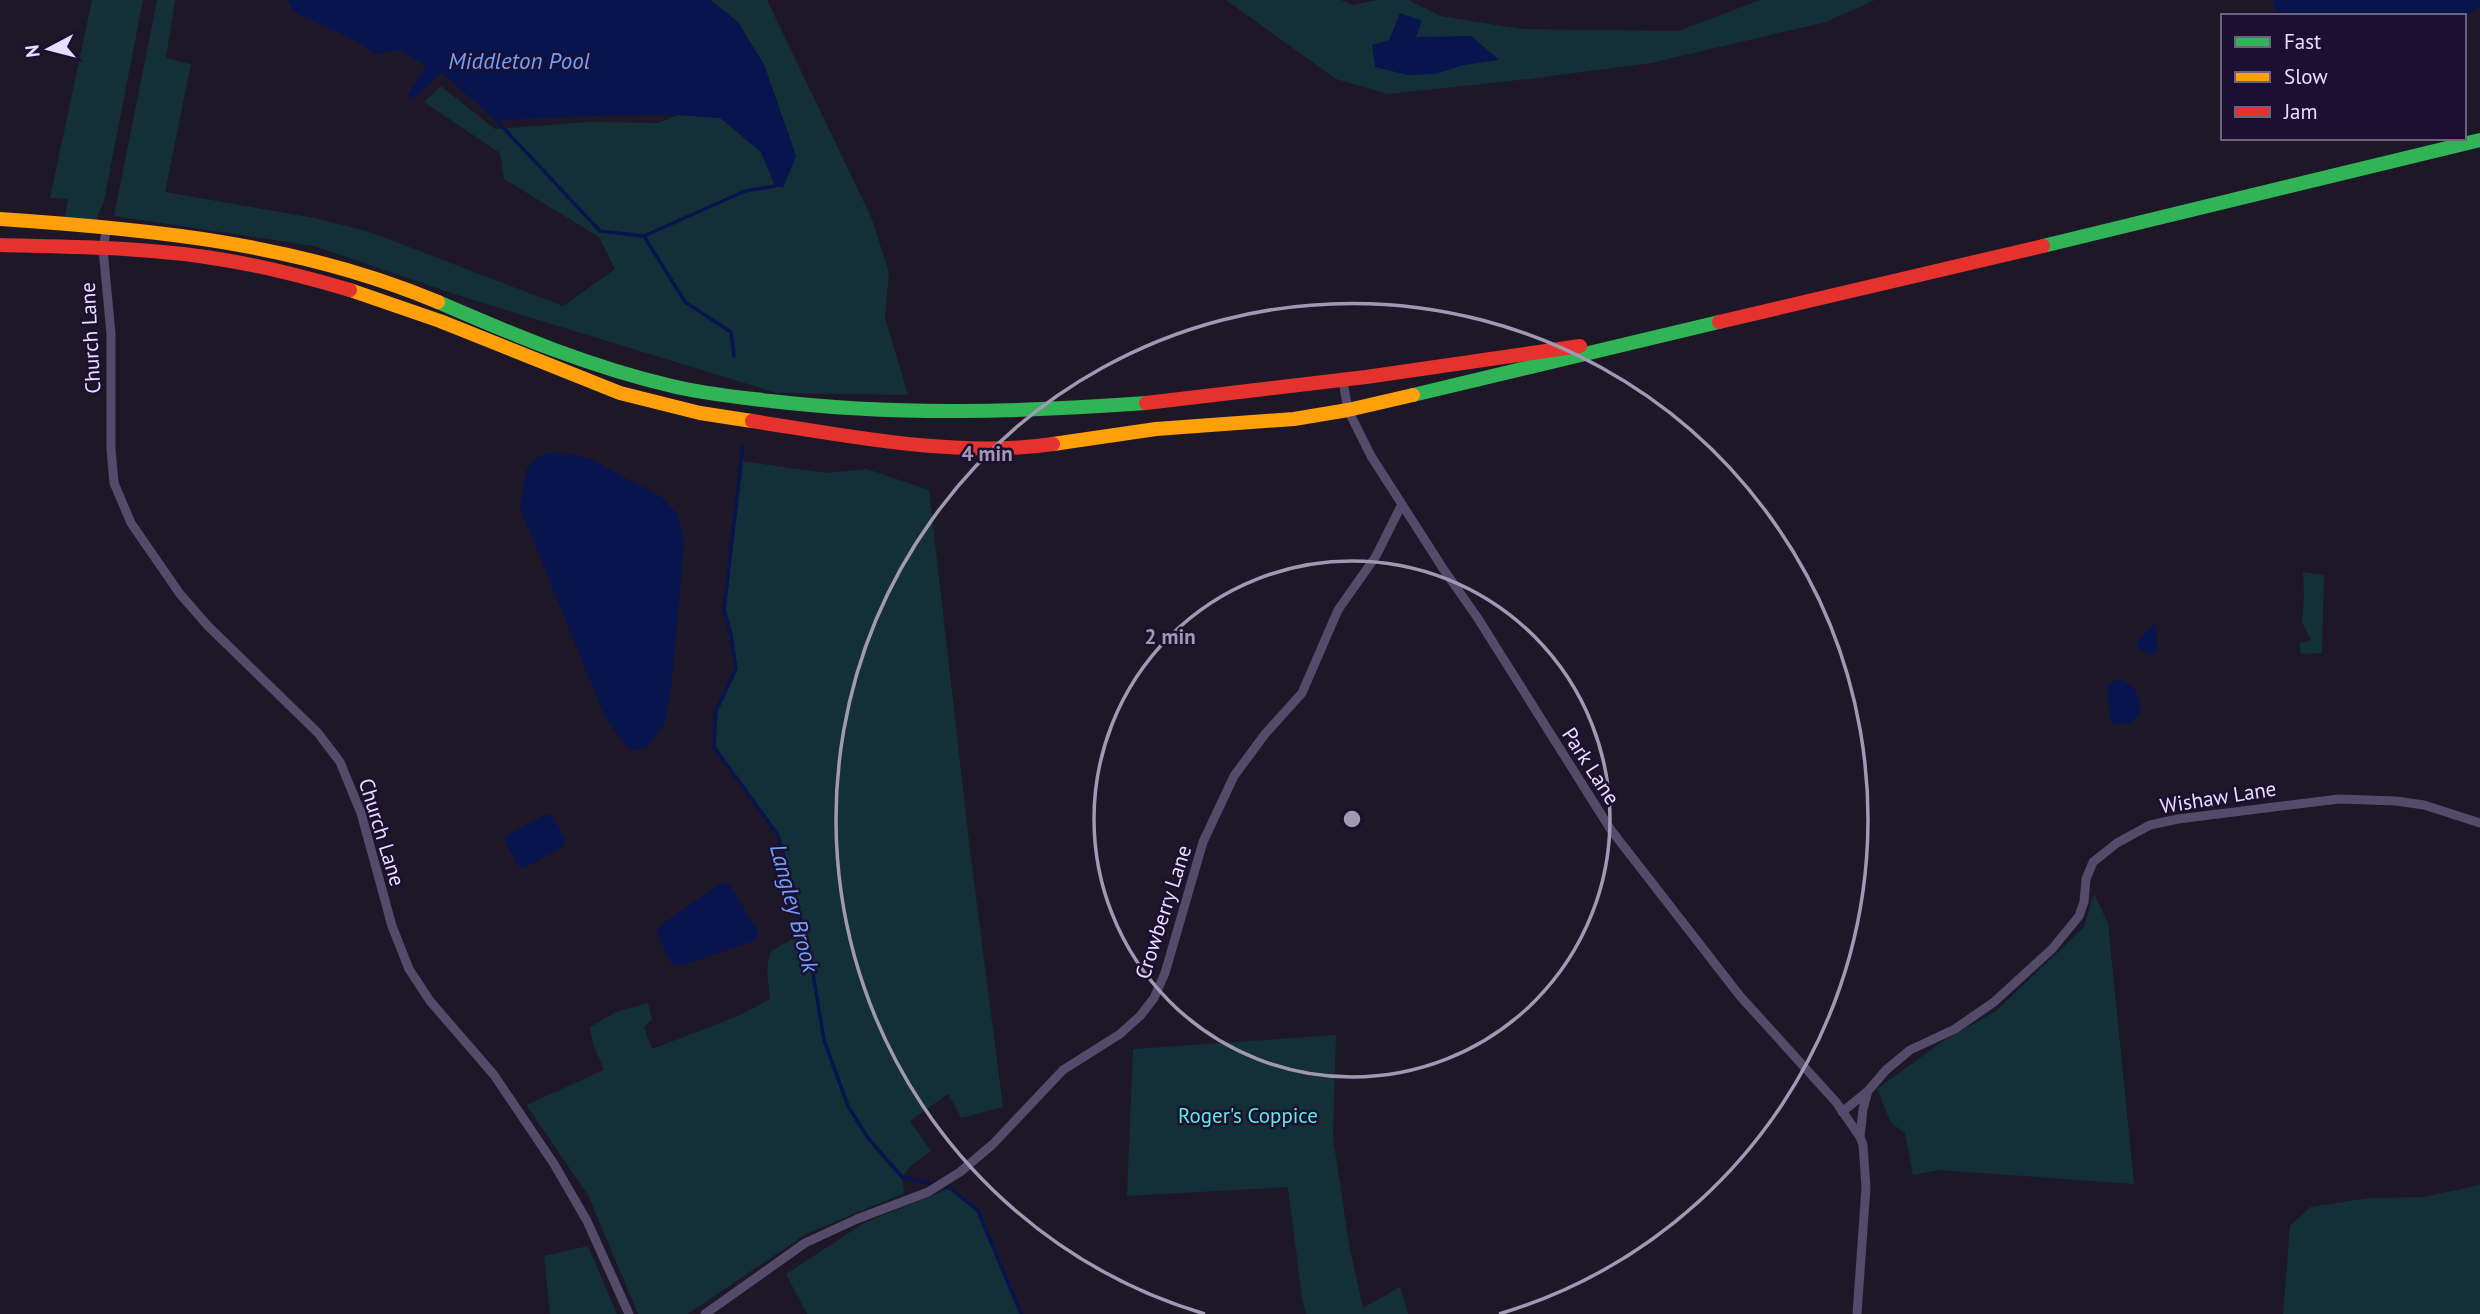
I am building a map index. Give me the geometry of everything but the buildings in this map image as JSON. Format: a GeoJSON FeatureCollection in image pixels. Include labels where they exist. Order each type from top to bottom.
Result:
{"type":"FeatureCollection","features":[{"type":"Feature","properties":{"kind":"main road"},"geometry":{"type":"LineString","coordinates":[[0,245],[175,253],[251,264],[307,277],[413,310],[640,399],[700,413],[810,430],[951,448],[995,449],[1032,447],[1156,429],[1294,419],[1348,410],[2284,189],[2480,140]]}},
{"type":"Feature","properties":{"kind":"main road"},"geometry":{"type":"LineString","coordinates":[[0,219],[107,226],[250,244],[367,275],[438,300],[544,347],[654,381],[716,395],[897,411],[1047,409],[1250,394],[1671,332]]}},
{"type":"Feature","properties":{"kind":"street","name":"Church Lane"},"geometry":{"type":"LineString","coordinates":[[107,226],[103,249],[111,334],[112,460],[114,483],[131,523],[180,593],[208,626],[318,733],[340,762],[361,813],[392,926],[409,969],[430,1001],[494,1075],[554,1164],[587,1221],[629,1314]]}},
{"type":"Feature","properties":{"kind":"street","name":"Park Lane"},"geometry":{"type":"LineString","coordinates":[[1343,381],[1348,410],[1371,456],[1401,506],[1477,617],[1611,830],[1740,996],[1836,1101],[1860,1137]]}},
{"type":"Feature","properties":{"kind":"street","name":"Crowberry Lane"},"geometry":{"type":"LineString","coordinates":[[705,1314],[805,1243],[857,1219],[928,1192],[960,1172],[993,1144],[1063,1070],[1121,1034],[1140,1016],[1154,998],[1165,973],[1203,842],[1234,776],[1265,734],[1302,693],[1338,610],[1388,537],[1401,506]]}},
{"type":"Feature","properties":{"kind":"street","name":"Wishaw Lane"},"geometry":{"type":"LineString","coordinates":[[1842,1112],[1910,1050],[1955,1029],[1994,1002],[2052,949],[2080,916],[2086,879],[2093,862],[2117,843],[2150,825],[2190,817],[2339,799],[2424,805],[2480,823]]}},
{"type":"Feature","properties":{"kind":"street"},"geometry":{"type":"LineString","coordinates":[[1857,1314],[1866,1187],[1860,1137],[1868,1091]]}},
{"type":"Feature","properties":{"kind":"green space"},"geometry":{"type":"Polygon","coordinates":[[[92,0],[143,0],[104,201],[96,220],[65,217],[68,199],[50,198],[92,0]]]}},
{"type":"Feature","properties":{"kind":"green space"},"geometry":{"type":"Polygon","coordinates":[[[157,0],[175,0],[166,58],[191,64],[165,192],[315,218],[370,232],[563,306],[615,269],[599,237],[504,179],[500,153],[424,102],[441,86],[495,129],[589,122],[658,123],[678,115],[721,118],[761,152],[775,186],[796,156],[764,65],[738,22],[710,0],[767,0],[872,219],[889,273],[885,318],[908,395],[777,393],[460,296],[314,246],[114,216],[157,0]]]}},
{"type":"Feature","properties":{"kind":"green space"},"geometry":{"type":"Polygon","coordinates":[[[1226,0],[1341,0],[1352,5],[1379,0],[1408,0],[1441,16],[1521,29],[1678,31],[1760,0],[1875,0],[1826,22],[1651,63],[1388,94],[1336,79],[1226,0]]]}},
{"type":"Feature","properties":{"kind":"green space"},"geometry":{"type":"Polygon","coordinates":[[[741,461],[827,473],[867,469],[929,490],[970,850],[1003,1107],[961,1118],[948,1094],[910,1121],[931,1151],[911,1166],[902,1177],[904,1193],[806,1234],[688,1314],[638,1314],[588,1195],[526,1105],[604,1070],[593,1044],[590,1027],[616,1012],[648,1003],[652,1019],[644,1027],[652,1049],[738,1016],[770,999],[767,970],[770,952],[790,940],[806,937],[778,835],[714,747],[716,711],[736,669],[724,610],[741,461]]]}},
{"type":"Feature","properties":{"kind":"green space"},"geometry":{"type":"Polygon","coordinates":[[[2303,572],[2324,575],[2322,653],[2301,654],[2299,643],[2311,640],[2302,622],[2303,572]]]}},
{"type":"Feature","properties":{"kind":"green space"},"geometry":{"type":"Polygon","coordinates":[[[2094,894],[2108,923],[2134,1184],[1938,1170],[1913,1175],[1905,1133],[1891,1123],[1877,1089],[1943,1041],[1996,1011],[2084,927],[2094,894]]]}},
{"type":"Feature","properties":{"kind":"green space","name":"Roger's Coppice"},"geometry":{"type":"Polygon","coordinates":[[[1336,1035],[1333,1137],[1349,1244],[1363,1308],[1400,1287],[1408,1314],[1306,1314],[1288,1187],[1127,1196],[1133,1049],[1336,1035]]]}},
{"type":"Feature","properties":{"kind":"green space"},"geometry":{"type":"Polygon","coordinates":[[[2480,1185],[2480,1314],[2283,1314],[2290,1226],[2310,1207],[2370,1198],[2423,1197],[2480,1185]]]}},
{"type":"Feature","properties":{"kind":"green space"},"geometry":{"type":"Polygon","coordinates":[[[950,1188],[978,1211],[1022,1314],[807,1314],[786,1274],[864,1223],[950,1188]]]}},
{"type":"Feature","properties":{"kind":"green space"},"geometry":{"type":"Polygon","coordinates":[[[588,1246],[617,1314],[550,1314],[544,1256],[588,1246]]]}},
{"type":"Feature","properties":{"kind":"water","name":"Middleton Pool"},"geometry":{"type":"Polygon","coordinates":[[[288,0],[710,0],[738,22],[764,65],[796,156],[783,188],[775,186],[761,152],[720,118],[678,115],[496,120],[442,73],[413,99],[408,95],[426,65],[398,50],[375,54],[356,41],[294,12],[288,0]]]}},
{"type":"Feature","properties":{"kind":"water"},"geometry":{"type":"Polygon","coordinates":[[[2273,0],[2480,0],[2480,6],[2466,16],[2276,14],[2273,0]]]}},
{"type":"Feature","properties":{"kind":"water"},"geometry":{"type":"Polygon","coordinates":[[[1400,13],[1422,21],[1416,37],[1471,36],[1499,60],[1464,65],[1435,74],[1408,75],[1375,67],[1372,45],[1389,40],[1400,13]]]}},
{"type":"Feature","properties":{"kind":"water"},"geometry":{"type":"Polygon","coordinates":[[[546,453],[566,453],[592,460],[660,496],[678,515],[684,543],[672,680],[665,722],[649,745],[638,750],[628,749],[605,717],[520,508],[526,470],[535,459],[546,453]]]}},
{"type":"Feature","properties":{"kind":"water"},"geometry":{"type":"Polygon","coordinates":[[[2156,624],[2157,651],[2153,655],[2138,649],[2138,645],[2143,635],[2156,624]]]}},
{"type":"Feature","properties":{"kind":"water"},"geometry":{"type":"Polygon","coordinates":[[[2118,679],[2134,688],[2140,702],[2140,715],[2130,723],[2114,724],[2110,720],[2107,685],[2118,679]]]}},
{"type":"Feature","properties":{"kind":"water"},"geometry":{"type":"Polygon","coordinates":[[[547,814],[553,816],[565,841],[563,847],[524,868],[517,865],[505,840],[507,835],[547,814]]]}},
{"type":"Feature","properties":{"kind":"water"},"geometry":{"type":"Polygon","coordinates":[[[721,883],[729,884],[757,930],[756,940],[680,966],[671,963],[657,934],[658,927],[721,883]]]}},
{"type":"Feature","properties":{"kind":"waterway"},"geometry":{"type":"LineString","coordinates":[[496,120],[600,231],[644,236]]}},
{"type":"Feature","properties":{"kind":"waterway","name":"Langley Brook"},"geometry":{"type":"LineString","coordinates":[[734,356],[731,332],[685,302],[644,236],[745,191],[775,186]]}},
{"type":"Feature","properties":{"kind":"waterway","name":"Langley Brook"},"geometry":{"type":"LineString","coordinates":[[743,446],[724,610],[736,669],[716,711],[714,747],[778,835],[809,949],[824,1040],[848,1106],[868,1138],[902,1177],[935,1185]]}},
{"type":"Feature","properties":{"kind":"waterway","name":"Langley Brook"},"geometry":{"type":"LineString","coordinates":[[942,1187],[950,1188],[978,1211],[1021,1314]]}},
{"type":"Feature","properties":{"kind":"traffic: fast"},"geometry":{"type":"LineString","coordinates":[[2043,246],[2480,140]]}},
{"type":"Feature","properties":{"kind":"traffic: fast"},"geometry":{"type":"LineString","coordinates":[[438,302],[524,338],[612,370],[672,386],[721,395],[818,406],[912,411],[1052,409],[1146,403]]}},
{"type":"Feature","properties":{"kind":"traffic: fast"},"geometry":{"type":"LineString","coordinates":[[1413,395],[1719,322]]}},
{"type":"Feature","properties":{"kind":"traffic: slow"},"geometry":{"type":"LineString","coordinates":[[0,219],[167,234],[277,252],[385,282],[438,302]]}},
{"type":"Feature","properties":{"kind":"traffic: slow"},"geometry":{"type":"LineString","coordinates":[[350,290],[440,321],[620,393],[700,413],[752,421]]}},
{"type":"Feature","properties":{"kind":"traffic: slow"},"geometry":{"type":"LineString","coordinates":[[1053,444],[1156,429],[1294,419],[1413,395]]}},
{"type":"Feature","properties":{"kind":"traffic: jam"},"geometry":{"type":"LineString","coordinates":[[0,245],[169,252],[272,269],[350,290]]}},
{"type":"Feature","properties":{"kind":"traffic: jam"},"geometry":{"type":"LineString","coordinates":[[1719,322],[2043,246]]}},
{"type":"Feature","properties":{"kind":"traffic: jam"},"geometry":{"type":"LineString","coordinates":[[1146,403],[1366,377],[1580,346]]}},
{"type":"Feature","properties":{"kind":"traffic: jam"},"geometry":{"type":"LineString","coordinates":[[752,421],[864,439],[941,447],[1016,448],[1053,444]]}}]}
